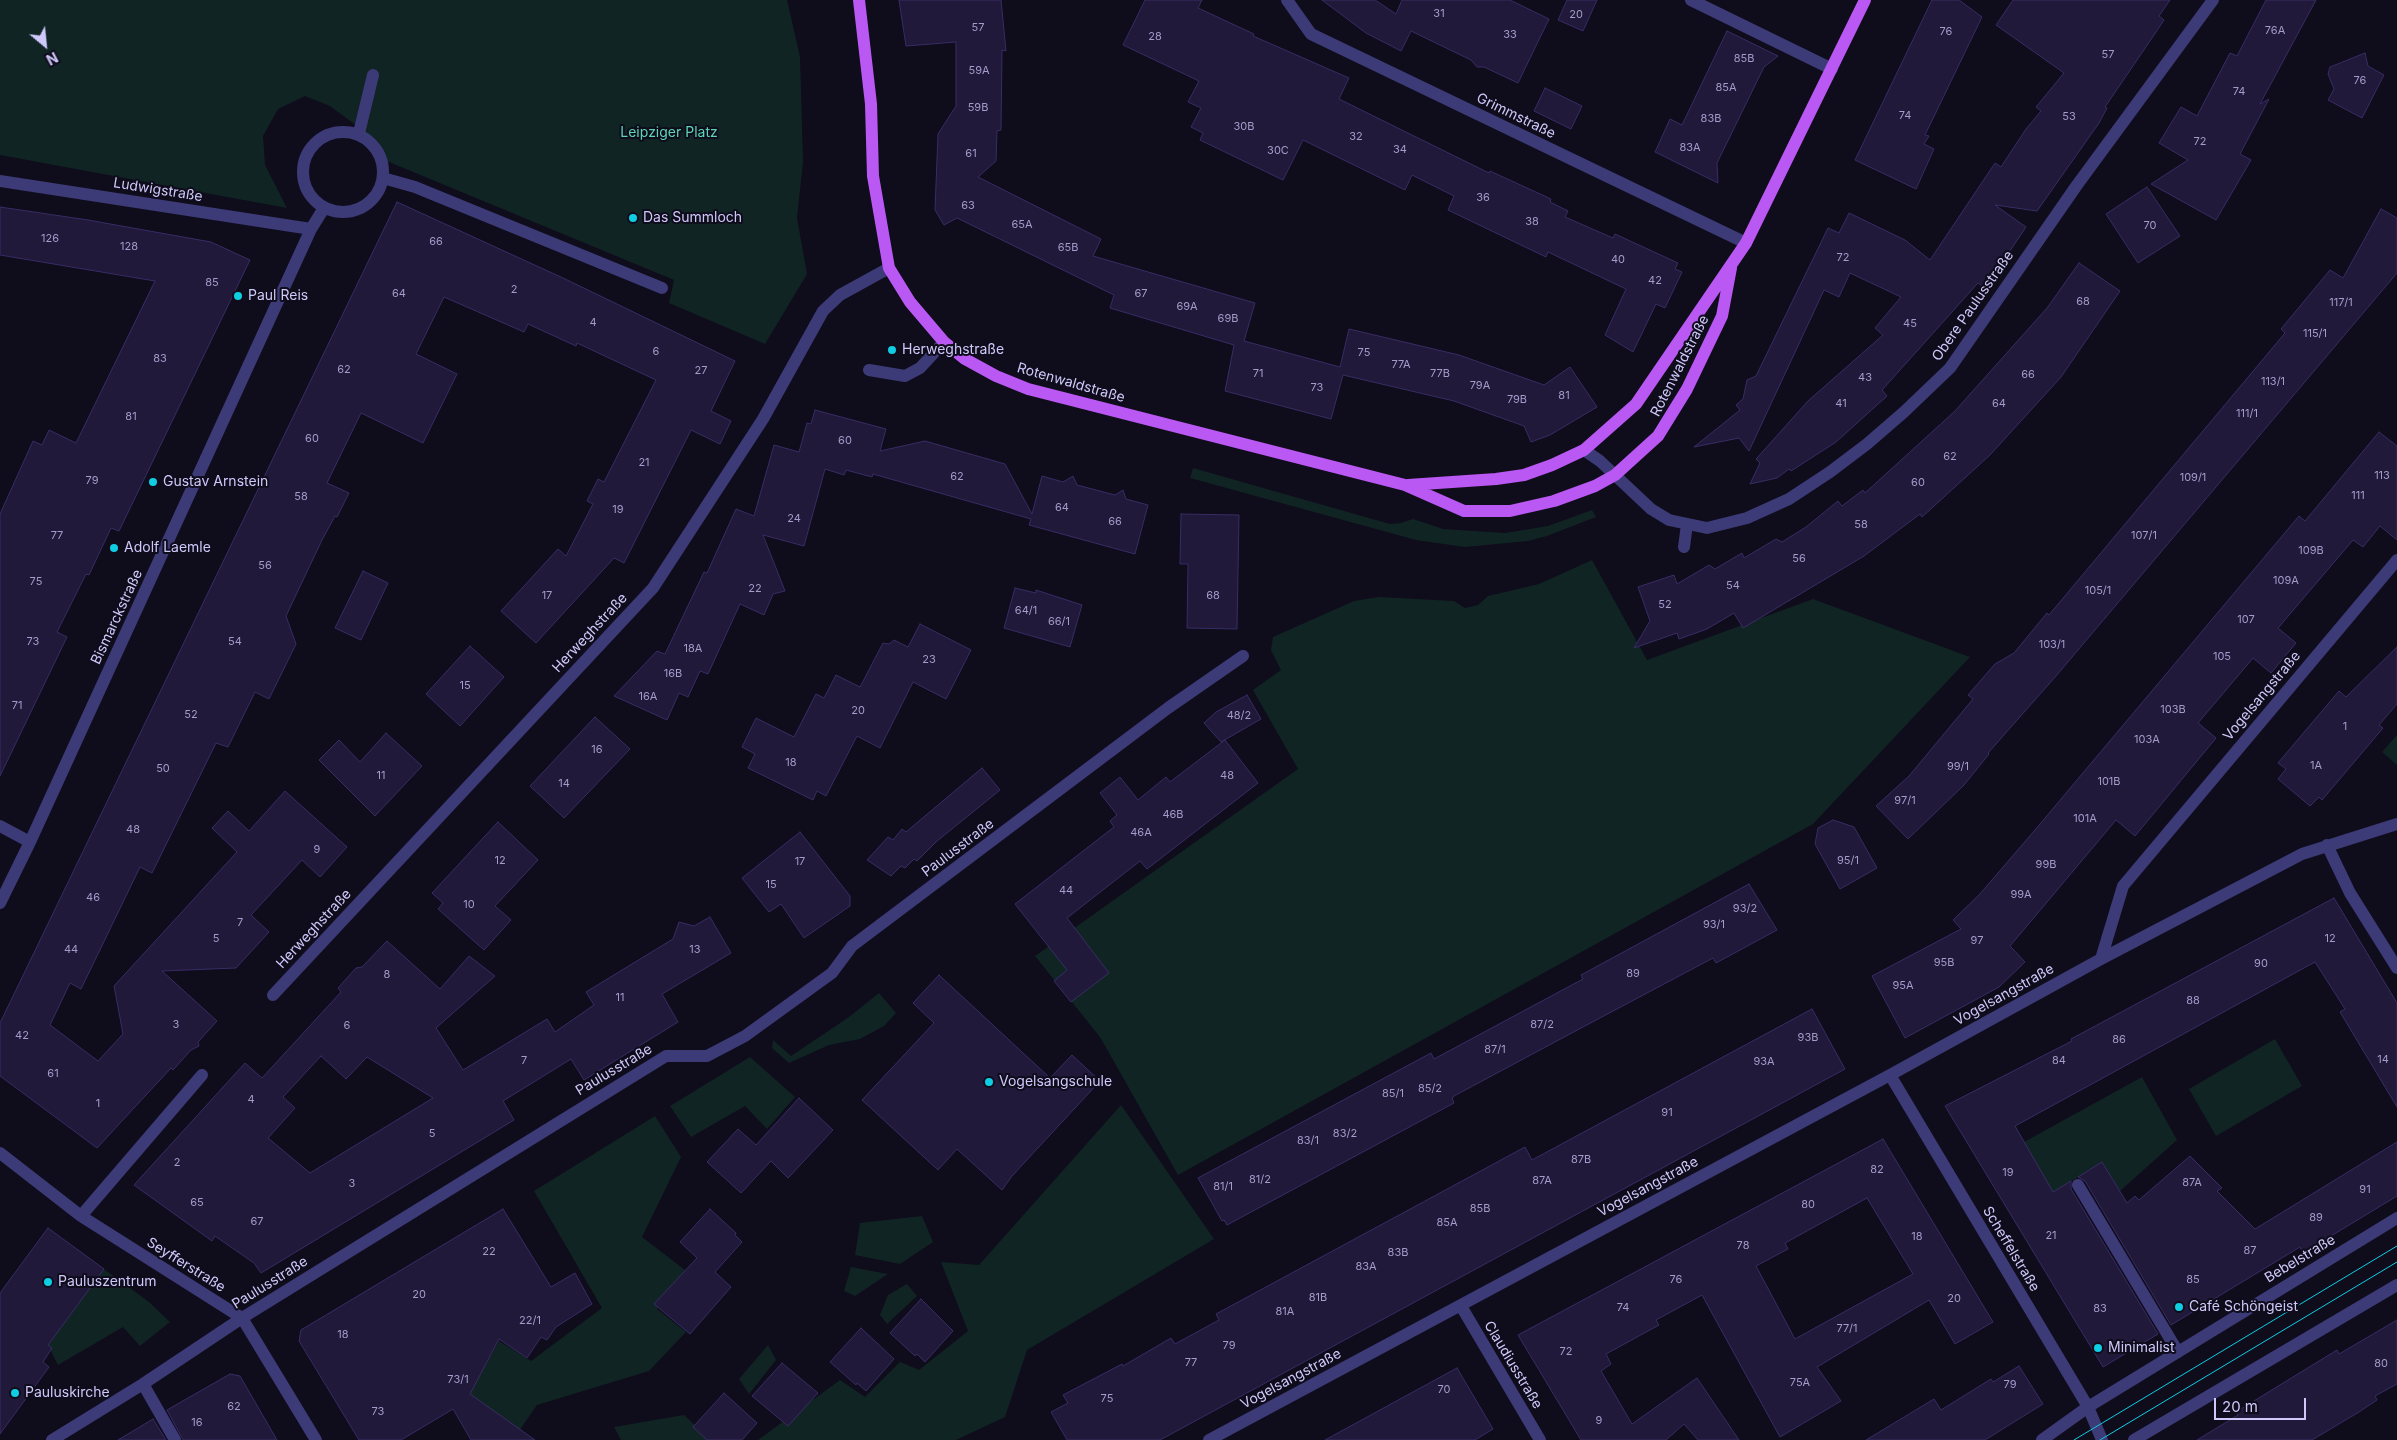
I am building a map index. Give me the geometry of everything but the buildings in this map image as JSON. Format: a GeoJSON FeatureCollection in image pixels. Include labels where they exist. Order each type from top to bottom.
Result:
{"type":"FeatureCollection","features":[{"type":"Feature","properties":{"kind":"main road","name":"Rotenwaldstraße"},"geometry":{"type":"LineString","coordinates":[[859,0],[871,104],[873,176],[889,268],[910,302],[944,342],[965,359],[996,376],[1028,389],[1405,485],[1464,510],[1510,511],[1569,496],[1595,486],[1615,475],[1658,436],[1687,389],[1722,316],[1730,268]]}},
{"type":"Feature","properties":{"kind":"main road","name":"Rotenwaldstraße"},"geometry":{"type":"LineString","coordinates":[[1405,485],[1496,479],[1524,475],[1552,465],[1584,450],[1616,423],[1641,398],[1746,243],[1865,0]]}},
{"type":"Feature","properties":{"kind":"street","name":"Grimmstraße"},"geometry":{"type":"LineString","coordinates":[[1287,0],[1311,34],[1746,243]]}},
{"type":"Feature","properties":{"kind":"street"},"geometry":{"type":"LineString","coordinates":[[1691,0],[1832,69]]}},
{"type":"Feature","properties":{"kind":"street","name":"Obere Paulusstraße"},"geometry":{"type":"LineString","coordinates":[[1584,450],[1615,475],[1651,509],[1669,520],[1707,528],[1747,518],[1788,499],[1867,444],[1950,368],[2077,185],[2213,0]]}},
{"type":"Feature","properties":{"kind":"street"},"geometry":{"type":"LineString","coordinates":[[359,134],[373,75]]}},
{"type":"Feature","properties":{"kind":"street"},"geometry":{"type":"LineString","coordinates":[[333,133],[359,134],[372,144],[383,161],[383,178],[378,192],[368,204],[354,211],[339,212],[324,208],[310,195],[303,176],[305,158],[316,142],[333,133]]}},
{"type":"Feature","properties":{"kind":"street"},"geometry":{"type":"LineString","coordinates":[[383,178],[415,187],[662,288]]}},
{"type":"Feature","properties":{"kind":"street","name":"Ludwigstraße"},"geometry":{"type":"LineString","coordinates":[[0,181],[311,229]]}},
{"type":"Feature","properties":{"kind":"street","name":"Bismarckstraße"},"geometry":{"type":"LineString","coordinates":[[0,903],[30,842],[311,229],[324,208]]}},
{"type":"Feature","properties":{"kind":"street","name":"Herweghstraße"},"geometry":{"type":"LineString","coordinates":[[273,995],[653,588],[764,419],[823,311],[840,294],[889,268]]}},
{"type":"Feature","properties":{"kind":"street"},"geometry":{"type":"LineString","coordinates":[[869,370],[905,376],[920,368],[944,342]]}},
{"type":"Feature","properties":{"kind":"street"},"geometry":{"type":"LineString","coordinates":[[1684,547],[1686,524]]}},
{"type":"Feature","properties":{"kind":"street","name":"Vogelsangstraße"},"geometry":{"type":"LineString","coordinates":[[2101,959],[2124,886],[2397,560]]}},
{"type":"Feature","properties":{"kind":"street","name":"Paulusstraße"},"geometry":{"type":"LineString","coordinates":[[52,1440],[143,1384],[242,1318],[666,1056],[707,1056],[745,1036],[832,973],[852,946],[1168,708],[1243,656]]}},
{"type":"Feature","properties":{"kind":"street","name":"Vogelsangstraße"},"geometry":{"type":"LineString","coordinates":[[1209,1440],[1890,1075],[2101,959],[2302,854],[2397,824]]}},
{"type":"Feature","properties":{"kind":"street"},"geometry":{"type":"LineString","coordinates":[[0,826],[30,842]]}},
{"type":"Feature","properties":{"kind":"street"},"geometry":{"type":"LineString","coordinates":[[2327,845],[2350,893],[2397,968]]}},
{"type":"Feature","properties":{"kind":"street"},"geometry":{"type":"LineString","coordinates":[[81,1216],[202,1075]]}},
{"type":"Feature","properties":{"kind":"street","name":"Scheffelstraße"},"geometry":{"type":"LineString","coordinates":[[1890,1075],[2088,1407],[2102,1440]]}},
{"type":"Feature","properties":{"kind":"street","name":"Seyfferstraße"},"geometry":{"type":"LineString","coordinates":[[0,1153],[81,1216],[242,1318],[316,1440]]}},
{"type":"Feature","properties":{"kind":"street"},"geometry":{"type":"LineString","coordinates":[[2078,1185],[2178,1352]]}},
{"type":"Feature","properties":{"kind":"street","name":"Bebelstraße"},"geometry":{"type":"LineString","coordinates":[[2042,1440],[2088,1407],[2397,1218]]}},
{"type":"Feature","properties":{"kind":"street"},"geometry":{"type":"LineString","coordinates":[[2134,1440],[2397,1285]]}},
{"type":"Feature","properties":{"kind":"street","name":"Claudiusstraße"},"geometry":{"type":"LineString","coordinates":[[1461,1306],[1540,1440]]}},
{"type":"Feature","properties":{"kind":"street"},"geometry":{"type":"LineString","coordinates":[[143,1384],[175,1440]]}},
{"type":"Feature","properties":{"kind":"green space","name":"Leipziger Platz"},"geometry":{"type":"Polygon","coordinates":[[[0,0],[787,0],[800,57],[803,162],[797,218],[807,274],[765,344],[669,303],[674,280],[377,157],[357,126],[330,106],[305,96],[278,109],[263,136],[265,165],[287,208],[0,155],[0,0]]]}},
{"type":"Feature","properties":{"kind":"green space"},"geometry":{"type":"Polygon","coordinates":[[[1193,468],[1390,524],[1413,519],[1443,529],[1505,533],[1548,526],[1592,510],[1596,517],[1547,536],[1528,541],[1465,547],[1416,540],[1190,478],[1193,468]]]}},
{"type":"Feature","properties":{"kind":"green space"},"geometry":{"type":"Polygon","coordinates":[[[1592,560],[1647,660],[1813,599],[1970,657],[1813,824],[1178,1175],[1100,1037],[1035,956],[1298,769],[1253,690],[1281,670],[1271,650],[1273,637],[1354,601],[1379,597],[1454,601],[1465,608],[1478,605],[1488,596],[1539,584],[1592,560]]]}},
{"type":"Feature","properties":{"kind":"green space"},"geometry":{"type":"Polygon","coordinates":[[[2397,735],[2397,765],[2382,752],[2397,735]]]}},
{"type":"Feature","properties":{"kind":"green space"},"geometry":{"type":"Polygon","coordinates":[[[879,993],[896,1013],[884,1026],[860,1039],[829,1045],[789,1063],[772,1048],[773,1040],[791,1056],[849,1017],[879,993]]]}},
{"type":"Feature","properties":{"kind":"green space"},"geometry":{"type":"Polygon","coordinates":[[[2275,1039],[2302,1086],[2216,1136],[2189,1089],[2275,1039]]]}},
{"type":"Feature","properties":{"kind":"green space"},"geometry":{"type":"Polygon","coordinates":[[[750,1057],[795,1097],[767,1129],[745,1106],[691,1137],[670,1106],[750,1057]]]}},
{"type":"Feature","properties":{"kind":"green space"},"geometry":{"type":"Polygon","coordinates":[[[2142,1077],[2177,1140],[2120,1191],[2102,1162],[2053,1193],[2024,1142],[2142,1077]]]}},
{"type":"Feature","properties":{"kind":"green space"},"geometry":{"type":"Polygon","coordinates":[[[1121,1105],[1214,1239],[1027,1350],[1005,1417],[956,1440],[758,1440],[840,1380],[865,1397],[900,1362],[919,1370],[968,1331],[941,1262],[979,1265],[1121,1105]]]}},
{"type":"Feature","properties":{"kind":"green space"},"geometry":{"type":"Polygon","coordinates":[[[655,1116],[681,1157],[642,1237],[685,1270],[657,1309],[686,1332],[649,1371],[537,1405],[519,1431],[469,1395],[499,1341],[531,1361],[602,1308],[534,1191],[655,1116]]]}},
{"type":"Feature","properties":{"kind":"green space"},"geometry":{"type":"Polygon","coordinates":[[[922,1216],[933,1242],[900,1264],[855,1255],[860,1223],[922,1216]]]}},
{"type":"Feature","properties":{"kind":"green space"},"geometry":{"type":"Polygon","coordinates":[[[851,1267],[888,1274],[855,1296],[844,1291],[851,1267]]]}},
{"type":"Feature","properties":{"kind":"green space"},"geometry":{"type":"Polygon","coordinates":[[[104,1269],[149,1302],[170,1322],[140,1346],[123,1327],[58,1365],[48,1345],[104,1269]]]}},
{"type":"Feature","properties":{"kind":"green space"},"geometry":{"type":"Polygon","coordinates":[[[907,1284],[917,1296],[887,1324],[880,1315],[888,1295],[907,1284]]]}},
{"type":"Feature","properties":{"kind":"green space"},"geometry":{"type":"Polygon","coordinates":[[[768,1345],[776,1360],[749,1394],[739,1379],[768,1345]]]}},
{"type":"Feature","properties":{"kind":"green space"},"geometry":{"type":"Polygon","coordinates":[[[684,1415],[711,1440],[621,1440],[614,1427],[684,1415]]]}},
{"type":"Feature","properties":{"kind":"tram line"},"geometry":{"type":"LineString","coordinates":[[2074,1440],[2397,1246]]}},
{"type":"Feature","properties":{"kind":"tram line"},"geometry":{"type":"LineString","coordinates":[[2100,1440],[2397,1262]]}},
{"type":"Feature","properties":{"kind":"place","name":"Das Summloch"},"geometry":{"type":"Point","coordinates":[633,218]}},
{"type":"Feature","properties":{"kind":"place","name":"Paul Reis"},"geometry":{"type":"Point","coordinates":[238,296]}},
{"type":"Feature","properties":{"kind":"place","name":"Herweghstraße"},"geometry":{"type":"Point","coordinates":[892,350]}},
{"type":"Feature","properties":{"kind":"place","name":"Gustav Arnstein"},"geometry":{"type":"Point","coordinates":[153,482]}},
{"type":"Feature","properties":{"kind":"place","name":"Adolf Laemle"},"geometry":{"type":"Point","coordinates":[114,548]}},
{"type":"Feature","properties":{"kind":"place","name":"Vogelsangschule"},"geometry":{"type":"Point","coordinates":[989,1082]}},
{"type":"Feature","properties":{"kind":"place","name":"Pauluszentrum"},"geometry":{"type":"Point","coordinates":[48,1282]}},
{"type":"Feature","properties":{"kind":"place","name":"Café Schöngeist"},"geometry":{"type":"Point","coordinates":[2179,1307]}},
{"type":"Feature","properties":{"kind":"place","name":"Minimalist"},"geometry":{"type":"Point","coordinates":[2098,1348]}},
{"type":"Feature","properties":{"kind":"place","name":"Pauluskirche"},"geometry":{"type":"Point","coordinates":[15,1393]}}]}
